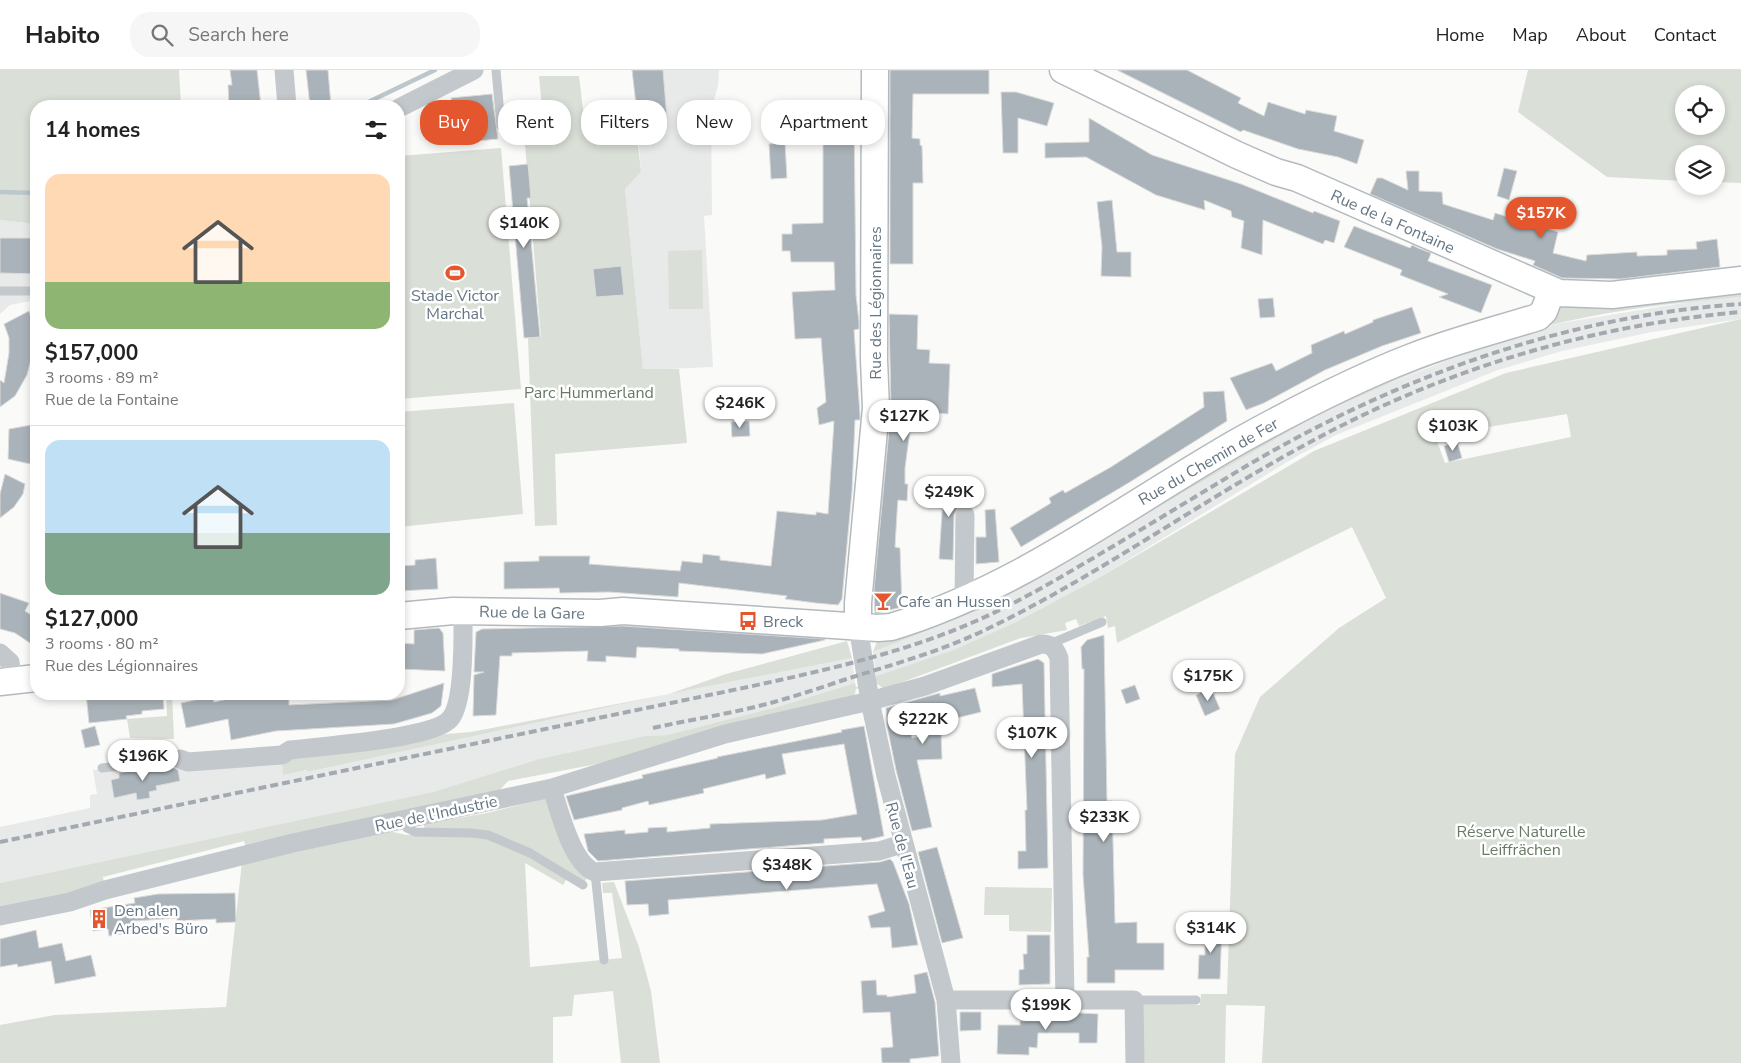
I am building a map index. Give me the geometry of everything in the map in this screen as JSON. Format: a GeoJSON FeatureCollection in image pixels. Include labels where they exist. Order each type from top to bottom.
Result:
{"type":"FeatureCollection","features":[{"type":"Feature","properties":{"kind":"main road","name":"Rue des Légionnaires"},"geometry":{"type":"LineString","coordinates":[[858,626],[858,603],[876,408],[874,360],[875,70]]}},
{"type":"Feature","properties":{"kind":"main road","name":"Rue de la Fontaine"},"geometry":{"type":"LineString","coordinates":[[1063,70],[1237,155],[1276,172],[1297,178],[1552,290],[1580,295],[1612,295],[1741,280]]}},
{"type":"Feature","properties":{"kind":"main road","name":"Rue du Chemin de Fer"},"geometry":{"type":"LineString","coordinates":[[858,626],[890,627],[964,599],[1042,561],[1240,441],[1326,395],[1414,356],[1538,317],[1544,311],[1552,290]]}},
{"type":"Feature","properties":{"kind":"main road","name":"Rue de la Gare"},"geometry":{"type":"LineString","coordinates":[[462,611],[600,614],[623,611],[858,626]]}},
{"type":"Feature","properties":{"kind":"main road"},"geometry":{"type":"LineString","coordinates":[[405,616],[462,611]]}},
{"type":"Feature","properties":{"kind":"street"},"geometry":{"type":"LineString","coordinates":[[284,70],[286,100]]}},
{"type":"Feature","properties":{"kind":"street"},"geometry":{"type":"LineString","coordinates":[[405,105],[474,70]]}},
{"type":"Feature","properties":{"kind":"street"},"geometry":{"type":"LineString","coordinates":[[964,599],[965,515]]}},
{"type":"Feature","properties":{"kind":"street","name":"Rue de la Gare"},"geometry":{"type":"LineString","coordinates":[[180,759],[188,762],[282,755],[290,750],[386,739],[439,727],[450,720],[459,702],[462,611]]}},
{"type":"Feature","properties":{"kind":"street","name":"Rue de l'Eau"},"geometry":{"type":"LineString","coordinates":[[858,626],[870,701],[902,844],[946,1000],[951,1063]]}},
{"type":"Feature","properties":{"kind":"street","name":"Rue de l'Industrie"},"geometry":{"type":"LineString","coordinates":[[0,916],[70,902],[105,890],[244,854],[552,788],[724,734],[870,701],[925,686],[1041,644],[1050,644]]}},
{"type":"Feature","properties":{"kind":"street"},"geometry":{"type":"LineString","coordinates":[[1050,644],[1056,649],[1058,658],[1065,1000]]}},
{"type":"Feature","properties":{"kind":"street"},"geometry":{"type":"LineString","coordinates":[[0,652],[10,662],[16,681]]}},
{"type":"Feature","properties":{"kind":"street"},"geometry":{"type":"LineString","coordinates":[[552,788],[578,858],[588,870],[589,879],[879,851],[902,844]]}},
{"type":"Feature","properties":{"kind":"street"},"geometry":{"type":"LineString","coordinates":[[946,1000],[1134,1000],[1135,1063]]}},
{"type":"Feature","properties":{"kind":"lane"},"geometry":{"type":"LineString","coordinates":[[496,70],[499,100]]}},
{"type":"Feature","properties":{"kind":"lane"},"geometry":{"type":"LineString","coordinates":[[0,291],[30,291]]}},
{"type":"Feature","properties":{"kind":"lane"},"geometry":{"type":"LineString","coordinates":[[1050,644],[1102,622]]}},
{"type":"Feature","properties":{"kind":"lane","name":"Rue de la Gare"},"geometry":{"type":"LineString","coordinates":[[102,768],[180,759]]}},
{"type":"Feature","properties":{"kind":"lane"},"geometry":{"type":"LineString","coordinates":[[401,820],[406,828],[414,832],[471,833],[507,842],[589,879],[604,960]]}},
{"type":"Feature","properties":{"kind":"lane"},"geometry":{"type":"LineString","coordinates":[[1134,1000],[1196,1000]]}},
{"type":"Feature","properties":{"kind":"shaded area"},"geometry":{"type":"Polygon","coordinates":[[[633,70],[719,70],[718,86],[714,100],[677,100],[677,145],[711,145],[712,215],[704,216],[713,367],[643,370],[625,189],[641,172],[639,145],[667,145],[667,100],[635,100],[633,70]]]}},
{"type":"Feature","properties":{"kind":"shaded area"},"geometry":{"type":"Polygon","coordinates":[[[0,220],[30,223],[30,301],[10,305],[0,314],[0,220]]]}},
{"type":"Feature","properties":{"kind":"shaded area"},"geometry":{"type":"Polygon","coordinates":[[[1741,297],[1741,319],[1652,332],[1562,351],[1498,370],[1336,435],[1292,459],[1095,580],[1014,623],[953,650],[876,676],[873,652],[982,609],[1314,417],[1370,391],[1523,333],[1561,323],[1695,301],[1741,297]]]}},
{"type":"Feature","properties":{"kind":"shaded area"},"geometry":{"type":"Polygon","coordinates":[[[852,658],[855,683],[777,707],[667,735],[645,736],[539,759],[433,792],[0,883],[0,827],[90,808],[90,795],[97,794],[93,770],[282,755],[307,772],[669,694],[852,658]]]}},
{"type":"Feature","properties":{"kind":"green space"},"geometry":{"type":"Polygon","coordinates":[[[0,70],[179,70],[181,100],[30,100],[30,223],[0,220],[0,70]]]}},
{"type":"Feature","properties":{"kind":"green space"},"geometry":{"type":"Polygon","coordinates":[[[1528,70],[1741,70],[1741,183],[1725,182],[1725,145],[1675,145],[1675,181],[1607,177],[1518,112],[1528,70]]]}},
{"type":"Feature","properties":{"kind":"green space","name":"Parc Hummerland"},"geometry":{"type":"Polygon","coordinates":[[[539,76],[579,76],[582,100],[581,145],[638,145],[641,172],[625,189],[643,369],[679,369],[687,443],[555,454],[557,525],[535,526],[528,338],[541,337],[525,145],[571,145],[571,100],[541,100],[539,76]]]}},
{"type":"Feature","properties":{"kind":"green space","name":"Stade Victor Marchal"},"geometry":{"type":"Polygon","coordinates":[[[501,148],[521,389],[405,399],[405,156],[501,148]]]}},
{"type":"Feature","properties":{"kind":"green space"},"geometry":{"type":"Polygon","coordinates":[[[702,250],[703,309],[669,309],[668,251],[702,250]]]}},
{"type":"Feature","properties":{"kind":"green space"},"geometry":{"type":"Polygon","coordinates":[[[1741,286],[1741,297],[1632,309],[1551,325],[1471,350],[1418,371],[1314,417],[982,609],[873,652],[879,636],[1317,406],[1547,320],[1561,305],[1741,286]]]}},
{"type":"Feature","properties":{"kind":"green space","name":"Réserve Naturelle Leiffrächen"},"geometry":{"type":"Polygon","coordinates":[[[1741,319],[1741,1063],[1262,1063],[1265,1006],[1226,1005],[1225,1063],[1144,1063],[1143,1003],[1200,1005],[1201,994],[1227,994],[1235,754],[1260,697],[1339,628],[1386,598],[1352,527],[1117,643],[1115,626],[1108,628],[1106,616],[1079,626],[1076,619],[1065,623],[1067,630],[1021,638],[884,689],[876,683],[856,689],[853,701],[597,764],[508,781],[497,793],[246,847],[244,841],[103,877],[104,884],[69,896],[0,909],[0,883],[433,792],[539,759],[645,736],[667,735],[777,707],[855,683],[856,687],[876,682],[876,676],[953,650],[1014,623],[1095,580],[1314,451],[1506,373],[1741,319]],[[1567,414],[1435,436],[1445,463],[1571,437],[1567,414]]]}},
{"type":"Feature","properties":{"kind":"green space"},"geometry":{"type":"Polygon","coordinates":[[[514,403],[523,514],[405,526],[405,412],[514,403]]]}},
{"type":"Feature","properties":{"kind":"green space"},"geometry":{"type":"Polygon","coordinates":[[[847,641],[852,658],[669,694],[726,674],[847,641]]]}},
{"type":"Feature","properties":{"kind":"green space"},"geometry":{"type":"Polygon","coordinates":[[[669,694],[307,772],[306,770],[283,775],[282,755],[386,739],[471,732],[669,694]]]}},
{"type":"Feature","properties":{"kind":"green space"},"geometry":{"type":"Polygon","coordinates":[[[166,700],[172,700],[174,739],[130,738],[127,719],[167,716],[166,700]]]}},
{"type":"Feature","properties":{"kind":"green space"},"geometry":{"type":"Polygon","coordinates":[[[555,796],[588,876],[583,885],[568,876],[563,885],[525,863],[530,967],[622,958],[612,893],[603,893],[602,883],[614,882],[639,947],[651,991],[660,1063],[621,1063],[613,991],[574,995],[572,1016],[553,1017],[553,1063],[0,1063],[0,1025],[55,1015],[226,1007],[242,862],[384,830],[406,835],[425,834],[424,824],[487,813],[555,796]]]}},
{"type":"Feature","properties":{"kind":"green space"},"geometry":{"type":"Polygon","coordinates":[[[985,887],[1052,888],[1051,932],[1009,931],[1009,915],[984,915],[985,887]]]}},
{"type":"Feature","properties":{"kind":"building"},"geometry":{"type":"Polygon","coordinates":[[[230,70],[257,70],[260,100],[229,100],[228,85],[232,85],[230,70]]]}},
{"type":"Feature","properties":{"kind":"building"},"geometry":{"type":"Polygon","coordinates":[[[306,70],[328,70],[330,100],[309,100],[306,70]]]}},
{"type":"Feature","properties":{"kind":"building"},"geometry":{"type":"Polygon","coordinates":[[[632,70],[663,70],[665,100],[635,100],[632,70]]]}},
{"type":"Feature","properties":{"kind":"building"},"geometry":{"type":"Polygon","coordinates":[[[890,70],[989,70],[989,94],[913,94],[912,138],[920,139],[920,145],[922,146],[923,183],[913,183],[913,264],[890,264],[890,70]]]}},
{"type":"Feature","properties":{"kind":"building"},"geometry":{"type":"Polygon","coordinates":[[[1117,70],[1187,70],[1241,98],[1238,103],[1264,116],[1268,102],[1305,114],[1306,110],[1337,116],[1334,131],[1364,140],[1357,164],[1338,157],[1298,149],[1243,130],[1241,132],[1117,70]]]}},
{"type":"Feature","properties":{"kind":"building"},"geometry":{"type":"Polygon","coordinates":[[[1001,92],[1016,92],[1054,103],[1047,126],[1018,118],[1018,153],[1003,153],[1001,92]]]}},
{"type":"Feature","properties":{"kind":"building"},"geometry":{"type":"Polygon","coordinates":[[[492,94],[498,139],[488,140],[488,100],[451,100],[451,98],[492,94]]]}},
{"type":"Feature","properties":{"kind":"building"},"geometry":{"type":"Polygon","coordinates":[[[1089,118],[1152,155],[1241,184],[1313,213],[1314,211],[1340,221],[1334,243],[1325,240],[1323,244],[1263,220],[1262,255],[1241,248],[1244,221],[1232,217],[1231,211],[1204,200],[1205,210],[1156,195],[1086,157],[1045,158],[1045,143],[1089,142],[1089,118]]]}},
{"type":"Feature","properties":{"kind":"building"},"geometry":{"type":"Polygon","coordinates":[[[769,145],[785,145],[787,178],[771,179],[769,145]]]}},
{"type":"Feature","properties":{"kind":"building"},"geometry":{"type":"Polygon","coordinates":[[[823,145],[854,145],[856,295],[859,329],[854,330],[860,420],[855,420],[852,491],[842,599],[838,605],[785,599],[787,596],[679,583],[678,597],[609,592],[560,593],[559,588],[504,589],[504,562],[539,561],[539,556],[590,556],[589,564],[680,571],[682,561],[702,563],[703,554],[720,556],[720,560],[771,566],[777,511],[816,515],[816,512],[828,514],[834,421],[819,425],[817,408],[826,402],[821,338],[795,339],[792,292],[835,290],[834,262],[791,262],[790,251],[782,251],[782,234],[792,234],[792,224],[823,223],[823,145]]]}},
{"type":"Feature","properties":{"kind":"building"},"geometry":{"type":"Polygon","coordinates":[[[528,164],[531,198],[527,198],[540,337],[524,338],[509,166],[528,164]]]}},
{"type":"Feature","properties":{"kind":"building"},"geometry":{"type":"Polygon","coordinates":[[[1504,168],[1517,171],[1509,200],[1497,196],[1504,168]]]}},
{"type":"Feature","properties":{"kind":"building"},"geometry":{"type":"Polygon","coordinates":[[[1406,171],[1419,171],[1419,191],[1442,192],[1443,204],[1493,220],[1495,213],[1558,232],[1553,253],[1586,261],[1587,255],[1637,252],[1637,256],[1667,255],[1667,250],[1697,249],[1696,242],[1717,239],[1720,267],[1621,279],[1562,278],[1533,265],[1535,261],[1497,249],[1370,194],[1377,178],[1382,178],[1408,190],[1406,171]]]}},
{"type":"Feature","properties":{"kind":"building"},"geometry":{"type":"Polygon","coordinates":[[[1112,200],[1117,252],[1131,252],[1131,277],[1101,276],[1102,247],[1097,202],[1112,200]]]}},
{"type":"Feature","properties":{"kind":"building"},"geometry":{"type":"Polygon","coordinates":[[[1354,226],[1410,248],[1412,245],[1431,253],[1428,261],[1492,285],[1481,313],[1439,297],[1448,294],[1400,275],[1402,270],[1344,247],[1354,226]]]}},
{"type":"Feature","properties":{"kind":"building"},"geometry":{"type":"Polygon","coordinates":[[[0,238],[30,238],[30,274],[0,273],[0,238]]]}},
{"type":"Feature","properties":{"kind":"building"},"geometry":{"type":"Polygon","coordinates":[[[621,266],[624,295],[596,297],[593,269],[621,266]]]}},
{"type":"Feature","properties":{"kind":"building"},"geometry":{"type":"Polygon","coordinates":[[[1273,298],[1275,317],[1260,318],[1258,299],[1273,298]]]}},
{"type":"Feature","properties":{"kind":"building"},"geometry":{"type":"Polygon","coordinates":[[[1412,307],[1421,333],[1382,346],[1325,370],[1264,403],[1246,410],[1230,378],[1272,363],[1276,371],[1312,353],[1311,345],[1344,331],[1345,334],[1373,322],[1373,320],[1412,307]]]}},
{"type":"Feature","properties":{"kind":"building"},"geometry":{"type":"Polygon","coordinates":[[[29,311],[30,363],[27,375],[15,396],[0,407],[0,380],[4,383],[9,353],[9,338],[4,324],[29,311]]]}},
{"type":"Feature","properties":{"kind":"building"},"geometry":{"type":"Polygon","coordinates":[[[889,314],[918,315],[917,349],[930,350],[929,363],[950,364],[948,414],[920,412],[920,415],[912,415],[905,468],[905,484],[908,484],[907,501],[898,500],[895,547],[900,548],[902,607],[875,613],[874,589],[891,409],[889,314]]]}},
{"type":"Feature","properties":{"kind":"building"},"geometry":{"type":"Polygon","coordinates":[[[1224,391],[1227,421],[1021,547],[1010,528],[1051,503],[1049,498],[1063,490],[1065,493],[1111,467],[1204,407],[1203,392],[1224,391]]]}},
{"type":"Feature","properties":{"kind":"building"},"geometry":{"type":"Polygon","coordinates":[[[749,421],[750,436],[732,437],[731,422],[749,421]]]}},
{"type":"Feature","properties":{"kind":"building"},"geometry":{"type":"Polygon","coordinates":[[[30,425],[30,464],[8,459],[9,429],[30,425]]]}},
{"type":"Feature","properties":{"kind":"building"},"geometry":{"type":"Polygon","coordinates":[[[1457,441],[1462,458],[1449,462],[1444,446],[1457,441]]]}},
{"type":"Feature","properties":{"kind":"building"},"geometry":{"type":"Polygon","coordinates":[[[5,474],[25,484],[23,494],[14,507],[0,518],[0,494],[5,474]]]}},
{"type":"Feature","properties":{"kind":"building"},"geometry":{"type":"Polygon","coordinates":[[[948,477],[960,478],[959,506],[954,515],[953,560],[939,559],[942,513],[948,477]]]}},
{"type":"Feature","properties":{"kind":"building"},"geometry":{"type":"Polygon","coordinates":[[[995,509],[999,562],[976,564],[976,537],[986,537],[985,510],[995,509]]]}},
{"type":"Feature","properties":{"kind":"building"},"geometry":{"type":"Polygon","coordinates":[[[436,558],[438,589],[405,591],[405,566],[415,565],[415,560],[436,558]]]}},
{"type":"Feature","properties":{"kind":"building"},"geometry":{"type":"Polygon","coordinates":[[[0,593],[29,603],[25,611],[30,614],[30,643],[15,633],[0,629],[0,593]]]}},
{"type":"Feature","properties":{"kind":"building"},"geometry":{"type":"Polygon","coordinates":[[[623,626],[825,640],[762,654],[679,651],[679,649],[637,647],[636,658],[606,656],[606,662],[587,661],[588,651],[512,653],[512,656],[500,656],[496,715],[473,716],[474,675],[484,672],[474,672],[476,632],[482,629],[623,626]]]}},
{"type":"Feature","properties":{"kind":"building"},"geometry":{"type":"Polygon","coordinates":[[[439,628],[443,633],[445,671],[405,669],[405,643],[414,644],[414,630],[439,628]]]}},
{"type":"Feature","properties":{"kind":"building"},"geometry":{"type":"Polygon","coordinates":[[[1104,635],[1107,801],[1112,801],[1115,923],[1137,922],[1137,943],[1164,943],[1164,970],[1115,970],[1115,983],[1087,983],[1087,957],[1089,957],[1083,875],[1084,669],[1082,669],[1081,647],[1087,640],[1104,635]]]}},
{"type":"Feature","properties":{"kind":"building"},"geometry":{"type":"Polygon","coordinates":[[[1038,659],[1044,663],[1048,868],[1018,869],[1018,851],[1026,851],[1025,810],[1027,810],[1022,684],[992,687],[992,674],[1038,659]]]}},
{"type":"Feature","properties":{"kind":"building"},"geometry":{"type":"Polygon","coordinates":[[[444,683],[441,706],[432,713],[394,724],[276,731],[231,740],[228,719],[186,728],[181,703],[195,700],[214,700],[214,702],[223,700],[289,700],[289,705],[405,700],[405,696],[444,683]]]}},
{"type":"Feature","properties":{"kind":"building"},"geometry":{"type":"Polygon","coordinates":[[[1135,685],[1140,699],[1126,704],[1121,690],[1135,685]]]}},
{"type":"Feature","properties":{"kind":"building"},"geometry":{"type":"Polygon","coordinates":[[[975,688],[981,712],[933,724],[933,708],[907,713],[912,738],[941,732],[942,759],[917,760],[932,827],[912,831],[896,770],[887,726],[886,708],[940,693],[940,696],[975,688]]]}},
{"type":"Feature","properties":{"kind":"building"},"geometry":{"type":"Polygon","coordinates":[[[1211,688],[1220,709],[1205,716],[1196,695],[1211,688]]]}},
{"type":"Feature","properties":{"kind":"building"},"geometry":{"type":"Polygon","coordinates":[[[87,700],[163,700],[164,709],[142,711],[142,714],[126,716],[127,719],[89,723],[87,700]]]}},
{"type":"Feature","properties":{"kind":"building"},"geometry":{"type":"Polygon","coordinates":[[[95,726],[100,745],[85,748],[81,730],[95,726]]]}},
{"type":"Feature","properties":{"kind":"building"},"geometry":{"type":"Polygon","coordinates":[[[864,726],[884,836],[862,841],[861,837],[824,839],[824,843],[598,861],[588,851],[584,834],[625,830],[625,834],[648,832],[648,828],[667,827],[667,832],[710,828],[710,824],[822,820],[857,814],[844,744],[782,754],[786,774],[766,779],[765,774],[703,789],[704,793],[649,805],[648,801],[622,808],[622,810],[574,820],[566,796],[643,778],[642,775],[717,757],[864,726]]]}},
{"type":"Feature","properties":{"kind":"building"},"geometry":{"type":"Polygon","coordinates":[[[172,767],[178,770],[180,781],[156,786],[157,790],[149,792],[150,798],[137,800],[136,793],[114,798],[111,780],[119,778],[119,773],[144,769],[148,769],[148,772],[172,767]]]}},
{"type":"Feature","properties":{"kind":"building"},"geometry":{"type":"Polygon","coordinates":[[[937,847],[963,938],[942,943],[918,852],[937,847]]]}},
{"type":"Feature","properties":{"kind":"building"},"geometry":{"type":"Polygon","coordinates":[[[890,859],[893,862],[909,904],[918,945],[892,948],[890,927],[871,928],[868,916],[885,911],[877,884],[668,900],[669,914],[649,916],[648,904],[627,905],[625,881],[880,862],[890,859]]]}},
{"type":"Feature","properties":{"kind":"building"},"geometry":{"type":"Polygon","coordinates":[[[235,893],[236,922],[216,923],[216,919],[177,921],[177,918],[135,921],[137,932],[109,936],[108,929],[93,931],[90,910],[135,903],[134,898],[158,894],[235,893]]]}},
{"type":"Feature","properties":{"kind":"building"},"geometry":{"type":"Polygon","coordinates":[[[1205,924],[1222,925],[1220,979],[1198,979],[1199,955],[1205,955],[1205,924]]]}},
{"type":"Feature","properties":{"kind":"building"},"geometry":{"type":"Polygon","coordinates":[[[36,930],[39,948],[62,943],[66,961],[91,955],[96,976],[55,984],[51,961],[18,967],[17,964],[0,967],[0,939],[36,930]]]}},
{"type":"Feature","properties":{"kind":"building"},"geometry":{"type":"Polygon","coordinates":[[[1027,935],[1050,935],[1050,984],[1019,985],[1019,970],[1024,969],[1023,954],[1027,954],[1027,935]]]}},
{"type":"Feature","properties":{"kind":"building"},"geometry":{"type":"Polygon","coordinates":[[[927,972],[935,1002],[939,1056],[910,1059],[910,1063],[882,1063],[881,1048],[893,1047],[890,1012],[863,1013],[861,981],[876,980],[877,995],[887,995],[887,997],[916,993],[914,975],[927,972]]]}},
{"type":"Feature","properties":{"kind":"building"},"geometry":{"type":"Polygon","coordinates":[[[1046,1011],[1098,1014],[1097,1043],[1079,1043],[1079,1033],[1038,1033],[1037,1048],[1029,1047],[1029,1055],[997,1054],[998,1025],[1020,1025],[1020,1021],[1046,1021],[1046,1011]]]}},
{"type":"Feature","properties":{"kind":"building"},"geometry":{"type":"Polygon","coordinates":[[[960,1012],[981,1012],[981,1030],[960,1031],[960,1012]]]}},
{"type":"Feature","properties":{"kind":"waterway"},"geometry":{"type":"LineString","coordinates":[[372,100],[435,70]]}},
{"type":"Feature","properties":{"kind":"waterway"},"geometry":{"type":"LineString","coordinates":[[0,192],[30,193]]}},
{"type":"Feature","properties":{"kind":"railway"},"geometry":{"type":"LineString","coordinates":[[0,842],[748,687],[835,667],[892,651],[948,632],[1006,607],[1066,574],[1243,468],[1301,436],[1360,406],[1421,380],[1483,357],[1546,337],[1610,322],[1675,311],[1741,304]]}},
{"type":"Feature","properties":{"kind":"railway"},"geometry":{"type":"LineString","coordinates":[[653,728],[785,699],[956,643],[1029,608],[1070,585],[1314,440],[1415,392],[1467,372],[1575,339],[1685,318],[1741,312]]}},
{"type":"Feature","properties":{"kind":"place","name":"Stade Victor Marchal"},"geometry":{"type":"Point","coordinates":[455,273]}},
{"type":"Feature","properties":{"kind":"place","name":"Cafe an Hussen"},"geometry":{"type":"Point","coordinates":[883,601]}},
{"type":"Feature","properties":{"kind":"place","name":"Breck"},"geometry":{"type":"Point","coordinates":[748,621]}},
{"type":"Feature","properties":{"kind":"place","name":"Den alen Arbed's Büro"},"geometry":{"type":"Point","coordinates":[99,919]}}]}
